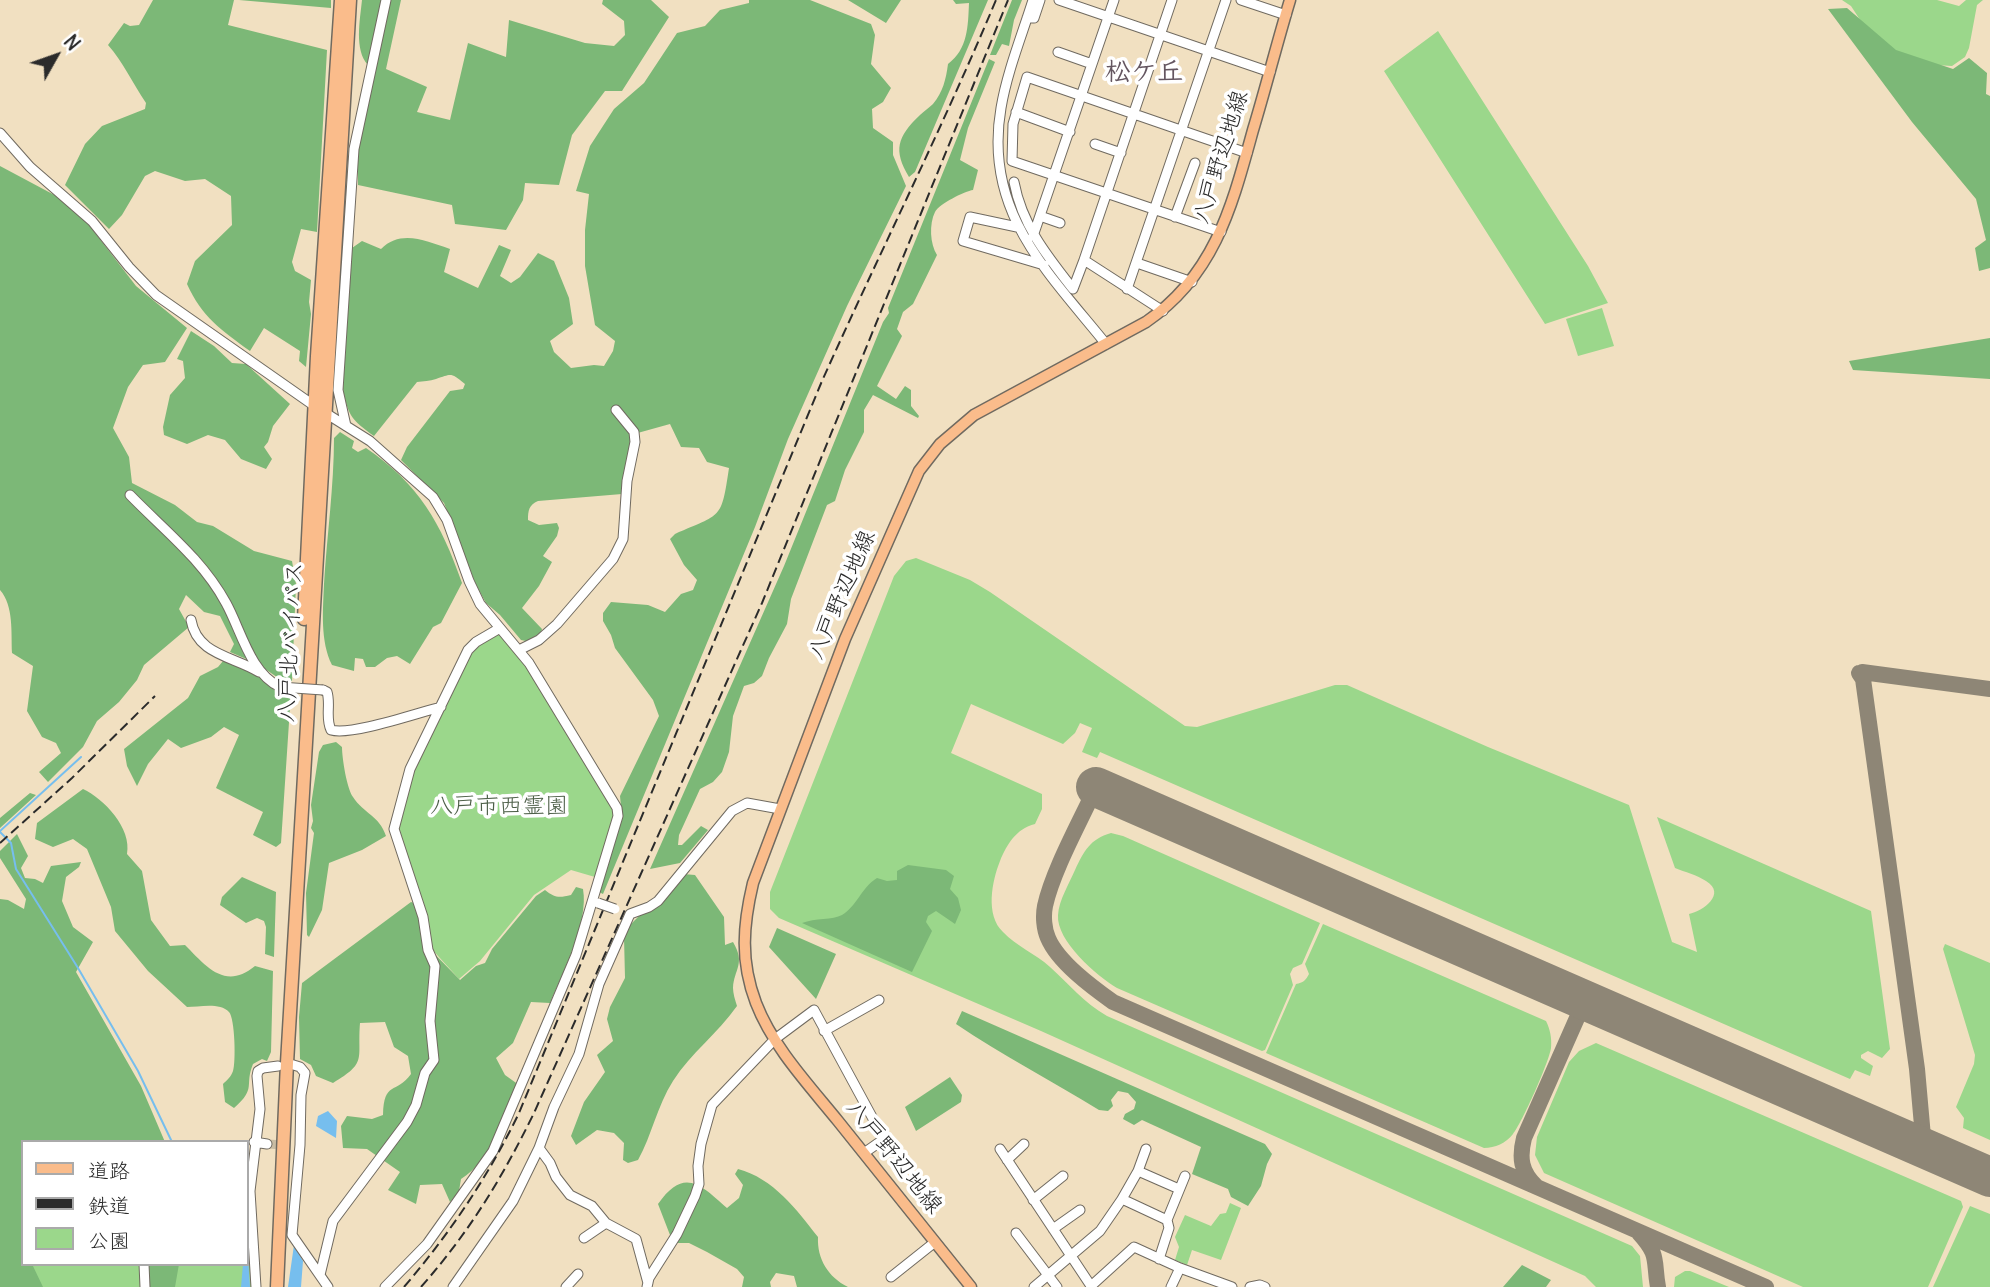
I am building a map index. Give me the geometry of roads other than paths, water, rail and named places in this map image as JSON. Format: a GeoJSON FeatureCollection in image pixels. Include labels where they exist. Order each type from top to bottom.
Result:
{"type":"FeatureCollection","features":[{"type":"Feature","properties":{"kind":"highway","name":"八戸北バイパス"},"geometry":{"type":"LineString","coordinates":[[321,410],[317,356],[341,0]]}},
{"type":"Feature","properties":{"kind":"highway","name":"八戸北バイパス"},"geometry":{"type":"LineString","coordinates":[[269,1287],[321,410],[350,0]]}},
{"type":"Feature","properties":{"kind":"highway","name":"八戸北バイパス"},"geometry":{"type":"LineString","coordinates":[[277,1287],[283,1064]]}},
{"type":"Feature","properties":{"kind":"main road","name":"八戸野辺地線"},"geometry":{"type":"LineString","coordinates":[[971,1287],[775,1040],[756,1003],[744,949],[745,918],[753,883],[845,639],[902,504],[919,471],[940,444],[974,415],[1163,311],[1192,282],[1205,264],[1221,232],[1247,153],[1290,0]]}},
{"type":"Feature","properties":{"kind":"street"},"geometry":{"type":"LineString","coordinates":[[346,426],[338,390],[354,149],[386,0]]}},
{"type":"Feature","properties":{"kind":"street"},"geometry":{"type":"LineString","coordinates":[[1033,0],[1002,105],[998,127],[999,174],[1017,227],[1106,344]]}},
{"type":"Feature","properties":{"kind":"street"},"geometry":{"type":"LineString","coordinates":[[1027,18],[1034,19],[1040,0]]}},
{"type":"Feature","properties":{"kind":"street"},"geometry":{"type":"LineString","coordinates":[[1059,0],[1270,72]]}},
{"type":"Feature","properties":{"kind":"street"},"geometry":{"type":"LineString","coordinates":[[1033,236],[1114,0]]}},
{"type":"Feature","properties":{"kind":"street"},"geometry":{"type":"LineString","coordinates":[[1014,182],[1021,209],[1033,236],[1073,289],[1172,0]]}},
{"type":"Feature","properties":{"kind":"street"},"geometry":{"type":"LineString","coordinates":[[1127,289],[1226,0]]}},
{"type":"Feature","properties":{"kind":"street"},"geometry":{"type":"LineString","coordinates":[[1241,0],[1286,15]]}},
{"type":"Feature","properties":{"kind":"street"},"geometry":{"type":"LineString","coordinates":[[1058,52],[1092,64]]}},
{"type":"Feature","properties":{"kind":"street"},"geometry":{"type":"LineString","coordinates":[[1221,232],[1012,160],[1013,124],[1027,77],[1247,153]]}},
{"type":"Feature","properties":{"kind":"street"},"geometry":{"type":"LineString","coordinates":[[1016,112],[1070,131]]}},
{"type":"Feature","properties":{"kind":"street"},"geometry":{"type":"LineString","coordinates":[[0,133],[30,167],[92,221],[156,295],[384,452],[433,497],[447,520],[474,593],[519,650],[617,808],[618,816],[595,902],[576,955],[493,1151],[427,1244],[384,1287]]}},
{"type":"Feature","properties":{"kind":"street"},"geometry":{"type":"LineString","coordinates":[[1095,144],[1121,153]]}},
{"type":"Feature","properties":{"kind":"street"},"geometry":{"type":"LineString","coordinates":[[1175,216],[1195,163]]}},
{"type":"Feature","properties":{"kind":"street"},"geometry":{"type":"LineString","coordinates":[[1017,227],[970,216],[963,241],[1044,265]]}},
{"type":"Feature","properties":{"kind":"street"},"geometry":{"type":"LineString","coordinates":[[1040,216],[1060,223]]}},
{"type":"Feature","properties":{"kind":"street"},"geometry":{"type":"LineString","coordinates":[[1084,260],[1163,311]]}},
{"type":"Feature","properties":{"kind":"street"},"geometry":{"type":"LineString","coordinates":[[1137,263],[1192,282]]}},
{"type":"Feature","properties":{"kind":"street"},"geometry":{"type":"LineString","coordinates":[[519,650],[539,640],[557,624],[613,559],[623,539],[626,491],[635,442],[634,432],[616,410]]}},
{"type":"Feature","properties":{"kind":"street"},"geometry":{"type":"LineString","coordinates":[[130,495],[190,552],[209,575],[227,604],[258,668],[269,681],[280,687],[327,692],[328,726],[331,730],[359,729],[440,707]]}},
{"type":"Feature","properties":{"kind":"street"},"geometry":{"type":"LineString","coordinates":[[191,620],[195,637],[205,646],[264,675]]}},
{"type":"Feature","properties":{"kind":"street"},"geometry":{"type":"LineString","coordinates":[[320,1275],[333,1221],[407,1122],[416,1105],[425,1073],[434,1060],[430,1021],[435,966],[428,950],[423,916],[394,829],[410,769],[468,650],[500,628]]}},
{"type":"Feature","properties":{"kind":"street"},"geometry":{"type":"LineString","coordinates":[[595,902],[630,914],[649,907],[658,901],[732,811],[747,803],[780,809]]}},
{"type":"Feature","properties":{"kind":"street"},"geometry":{"type":"LineString","coordinates":[[454,1287],[513,1201],[539,1148],[554,1107],[579,1054],[599,984],[630,914]]}},
{"type":"Feature","properties":{"kind":"street"},"geometry":{"type":"LineString","coordinates":[[824,1031],[878,1000]]}},
{"type":"Feature","properties":{"kind":"street"},"geometry":{"type":"LineString","coordinates":[[651,1286],[649,1278],[677,1234],[695,1196],[699,1184],[701,1143],[712,1105],[775,1040],[814,1010],[884,1139],[864,1153]]}},
{"type":"Feature","properties":{"kind":"street"},"geometry":{"type":"LineString","coordinates":[[256,1287],[250,1191],[260,1108],[258,1071],[283,1064],[300,1067],[305,1073],[295,1145],[292,1235],[328,1287]]}},
{"type":"Feature","properties":{"kind":"street"},"geometry":{"type":"LineString","coordinates":[[254,1142],[267,1144]]}},
{"type":"Feature","properties":{"kind":"street"},"geometry":{"type":"LineString","coordinates":[[1007,1160],[1024,1143]]}},
{"type":"Feature","properties":{"kind":"street"},"geometry":{"type":"LineString","coordinates":[[539,1148],[570,1195],[592,1206],[606,1223],[636,1239],[643,1269],[651,1286]]}},
{"type":"Feature","properties":{"kind":"street"},"geometry":{"type":"LineString","coordinates":[[1000,1149],[1091,1286],[1134,1247],[1232,1287]]}},
{"type":"Feature","properties":{"kind":"street"},"geometry":{"type":"LineString","coordinates":[[1034,1287],[1100,1231],[1138,1171],[1146,1149]]}},
{"type":"Feature","properties":{"kind":"street"},"geometry":{"type":"LineString","coordinates":[[1138,1171],[1179,1189]]}},
{"type":"Feature","properties":{"kind":"street"},"geometry":{"type":"LineString","coordinates":[[1033,1200],[1063,1176]]}},
{"type":"Feature","properties":{"kind":"street"},"geometry":{"type":"LineString","coordinates":[[1159,1259],[1169,1228],[1167,1220],[1185,1176]]}},
{"type":"Feature","properties":{"kind":"street"},"geometry":{"type":"LineString","coordinates":[[1122,1199],[1167,1220]]}},
{"type":"Feature","properties":{"kind":"street"},"geometry":{"type":"LineString","coordinates":[[1053,1229],[1080,1210]]}},
{"type":"Feature","properties":{"kind":"street"},"geometry":{"type":"LineString","coordinates":[[584,1238],[606,1223]]}},
{"type":"Feature","properties":{"kind":"street"},"geometry":{"type":"LineString","coordinates":[[1016,1233],[1057,1287]]}},
{"type":"Feature","properties":{"kind":"street"},"geometry":{"type":"LineString","coordinates":[[891,1277],[935,1242]]}},
{"type":"Feature","properties":{"kind":"street"},"geometry":{"type":"LineString","coordinates":[[144,1266],[145,1287]]}},
{"type":"Feature","properties":{"kind":"street"},"geometry":{"type":"LineString","coordinates":[[1171,1287],[1180,1268]]}},
{"type":"Feature","properties":{"kind":"street"},"geometry":{"type":"LineString","coordinates":[[566,1287],[578,1274]]}},
{"type":"Feature","properties":{"kind":"street"},"geometry":{"type":"LineString","coordinates":[[1250,1287],[1265,1287]]}},
{"type":"Feature","properties":{"kind":"water"},"geometry":{"type":"Polygon","coordinates":[[[328,1111],[337,1121],[336,1138],[316,1126],[318,1116],[328,1111]]]}},
{"type":"Feature","properties":{"kind":"water"},"geometry":{"type":"Polygon","coordinates":[[[294,1245],[303,1261],[301,1287],[288,1287],[294,1245]]]}},
{"type":"Feature","properties":{"kind":"water"},"geometry":{"type":"Polygon","coordinates":[[[248,1259],[250,1287],[241,1287],[243,1266],[248,1266],[248,1259]]]}},
{"type":"Feature","properties":{"kind":"waterway"},"geometry":{"type":"LineString","coordinates":[[0,831],[81,757]]}},
{"type":"Feature","properties":{"kind":"waterway"},"geometry":{"type":"LineString","coordinates":[[0,832],[11,843],[16,869],[138,1071],[171,1140]]}},
{"type":"Feature","properties":{"kind":"tunnel"},"geometry":{"type":"LineString","coordinates":[[267,1144],[290,1145]]}},
{"type":"Feature","properties":{"kind":"railway"},"geometry":{"type":"LineString","coordinates":[[404,1287],[467,1204],[519,1113],[822,381],[996,0]]}},
{"type":"Feature","properties":{"kind":"railway"},"geometry":{"type":"LineString","coordinates":[[421,1287],[455,1246],[484,1204],[534,1113],[762,603],[1008,0]]}},
{"type":"Feature","properties":{"kind":"railway"},"geometry":{"type":"LineString","coordinates":[[0,843],[72,778],[155,696]]}},
{"type":"Feature","properties":{"kind":"district","name":"松ケ丘"},"geometry":{"type":"Point","coordinates":[1144,73]}},
{"type":"Feature","properties":{"kind":"park label","name":"八戸市西霊園"},"geometry":{"type":"Point","coordinates":[499,806]}}]}
